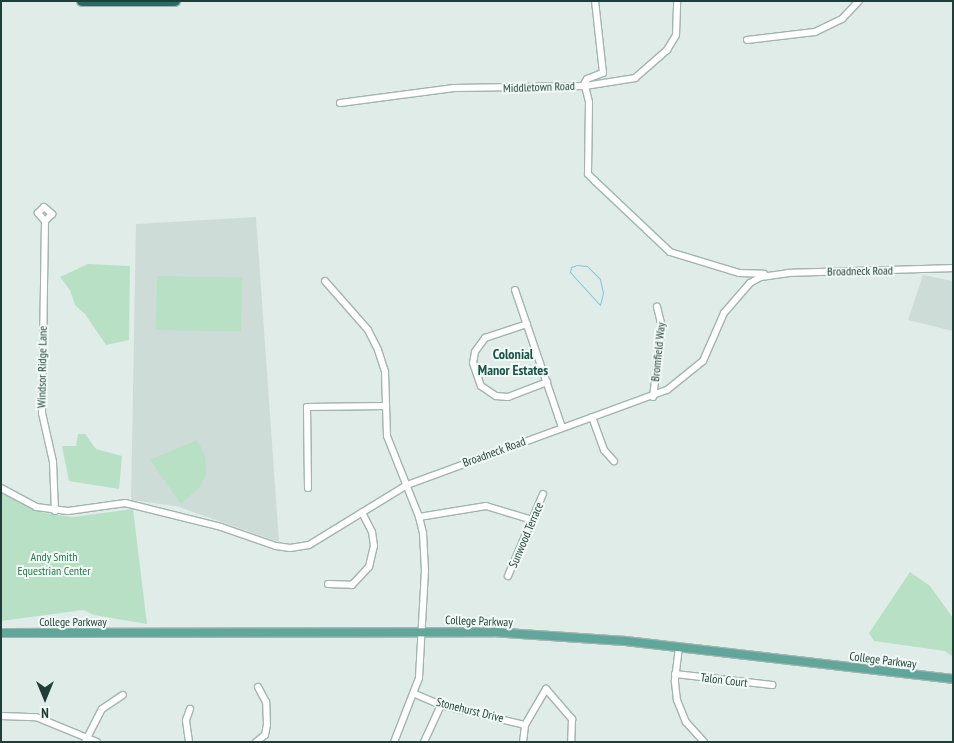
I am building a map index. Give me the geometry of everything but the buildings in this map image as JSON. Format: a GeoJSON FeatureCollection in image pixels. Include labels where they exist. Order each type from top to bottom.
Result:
{"type":"FeatureCollection","features":[{"type":"Feature","properties":{"kind":"highway"},"geometry":{"type":"LineString","coordinates":[[82,1],[175,1]]}},
{"type":"Feature","properties":{"kind":"main road","name":"College Parkway"},"geometry":{"type":"LineString","coordinates":[[1,634],[420,631],[585,638],[953,679]]}},
{"type":"Feature","properties":{"kind":"street"},"geometry":{"type":"LineString","coordinates":[[584,86],[587,79],[603,73],[595,1]]}},
{"type":"Feature","properties":{"kind":"street"},"geometry":{"type":"LineString","coordinates":[[584,86],[635,78],[667,50],[676,36],[677,1]]}},
{"type":"Feature","properties":{"kind":"street"},"geometry":{"type":"LineString","coordinates":[[747,40],[815,32],[842,19],[859,1]]}},
{"type":"Feature","properties":{"kind":"street","name":"Middletown Road"},"geometry":{"type":"LineString","coordinates":[[340,103],[454,88],[584,86],[589,109],[588,174],[595,182],[670,252],[739,273],[768,274]]}},
{"type":"Feature","properties":{"kind":"street","name":"Windsor Ridge Lane"},"geometry":{"type":"LineString","coordinates":[[44,221],[42,413],[53,462],[55,511]]}},
{"type":"Feature","properties":{"kind":"street","name":"Broadneck Road"},"geometry":{"type":"LineString","coordinates":[[1,488],[36,507],[55,511],[93,509],[126,503],[290,548],[309,545],[406,485],[562,426],[653,397],[688,377],[703,362],[724,313],[750,283],[768,274],[953,268]]}},
{"type":"Feature","properties":{"kind":"street"},"geometry":{"type":"LineString","coordinates":[[325,281],[368,330],[385,372],[387,436],[420,517],[425,557],[420,631],[420,678],[415,694],[399,723],[394,742]]}},
{"type":"Feature","properties":{"kind":"street"},"geometry":{"type":"LineString","coordinates":[[515,290],[562,426]]}},
{"type":"Feature","properties":{"kind":"street","name":"Bromfield Way"},"geometry":{"type":"LineString","coordinates":[[653,397],[662,327],[657,308]]}},
{"type":"Feature","properties":{"kind":"street"},"geometry":{"type":"LineString","coordinates":[[527,324],[485,338],[475,352],[473,364],[481,386],[496,396],[508,397],[547,382]]}},
{"type":"Feature","properties":{"kind":"street"},"geometry":{"type":"LineString","coordinates":[[308,488],[307,407],[386,406]]}},
{"type":"Feature","properties":{"kind":"street"},"geometry":{"type":"LineString","coordinates":[[592,417],[604,450],[614,460]]}},
{"type":"Feature","properties":{"kind":"street","name":"Sunwood Terrace"},"geometry":{"type":"LineString","coordinates":[[508,576],[543,494]]}},
{"type":"Feature","properties":{"kind":"street"},"geometry":{"type":"LineString","coordinates":[[420,517],[486,506],[532,520]]}},
{"type":"Feature","properties":{"kind":"street"},"geometry":{"type":"LineString","coordinates":[[328,584],[352,585],[369,567],[374,546],[372,532],[362,512]]}},
{"type":"Feature","properties":{"kind":"street"},"geometry":{"type":"LineString","coordinates":[[679,647],[675,674],[680,710],[704,742]]}},
{"type":"Feature","properties":{"kind":"street","name":"Talon Court"},"geometry":{"type":"LineString","coordinates":[[675,674],[772,685]]}},
{"type":"Feature","properties":{"kind":"street"},"geometry":{"type":"LineString","coordinates":[[256,742],[265,735],[267,725],[266,702],[258,687]]}},
{"type":"Feature","properties":{"kind":"street"},"geometry":{"type":"LineString","coordinates":[[523,742],[525,725],[546,689],[572,719],[571,742]]}},
{"type":"Feature","properties":{"kind":"street","name":"Stonehurst Drive"},"geometry":{"type":"LineString","coordinates":[[415,694],[441,705],[525,725]]}},
{"type":"Feature","properties":{"kind":"street"},"geometry":{"type":"LineString","coordinates":[[86,740],[102,708],[123,695]]}},
{"type":"Feature","properties":{"kind":"street"},"geometry":{"type":"LineString","coordinates":[[424,742],[441,705]]}},
{"type":"Feature","properties":{"kind":"street"},"geometry":{"type":"LineString","coordinates":[[189,742],[186,720],[190,709]]}},
{"type":"Feature","properties":{"kind":"street"},"geometry":{"type":"LineString","coordinates":[[1,716],[36,717],[86,740],[98,742]]}},
{"type":"Feature","properties":{"kind":"shaded area"},"geometry":{"type":"Polygon","coordinates":[[[256,217],[279,542],[176,506],[131,500],[136,224],[256,217]]]}},
{"type":"Feature","properties":{"kind":"shaded area"},"geometry":{"type":"Polygon","coordinates":[[[923,275],[953,281],[953,331],[908,320],[923,275]]]}},
{"type":"Feature","properties":{"kind":"green space"},"geometry":{"type":"Polygon","coordinates":[[[88,264],[130,266],[129,340],[106,345],[85,314],[75,305],[70,290],[60,277],[88,264]]]}},
{"type":"Feature","properties":{"kind":"green space"},"geometry":{"type":"Polygon","coordinates":[[[157,276],[242,277],[241,331],[156,330],[157,276]]]}},
{"type":"Feature","properties":{"kind":"green space"},"geometry":{"type":"Polygon","coordinates":[[[78,434],[85,434],[96,449],[122,456],[119,489],[69,481],[62,446],[76,446],[78,434]]]}},
{"type":"Feature","properties":{"kind":"green space"},"geometry":{"type":"Polygon","coordinates":[[[197,440],[205,455],[206,475],[199,488],[181,504],[150,460],[197,440]]]}},
{"type":"Feature","properties":{"kind":"green space","name":"Andy Smith Equestrian Center"},"geometry":{"type":"Polygon","coordinates":[[[1,491],[44,513],[73,517],[133,509],[147,624],[94,615],[83,610],[1,621],[1,491]]]}},
{"type":"Feature","properties":{"kind":"green space"},"geometry":{"type":"Polygon","coordinates":[[[910,572],[930,586],[953,618],[952,656],[945,651],[874,641],[869,633],[910,572]]]}},
{"type":"Feature","properties":{"kind":"waterway"},"geometry":{"type":"LineString","coordinates":[[577,265],[587,266],[600,279],[603,293],[600,305],[570,272],[571,267],[577,265]]}},
{"type":"Feature","properties":{"kind":"district","name":"Colonial Manor Estates"},"geometry":{"type":"Point","coordinates":[513,362]}}]}
